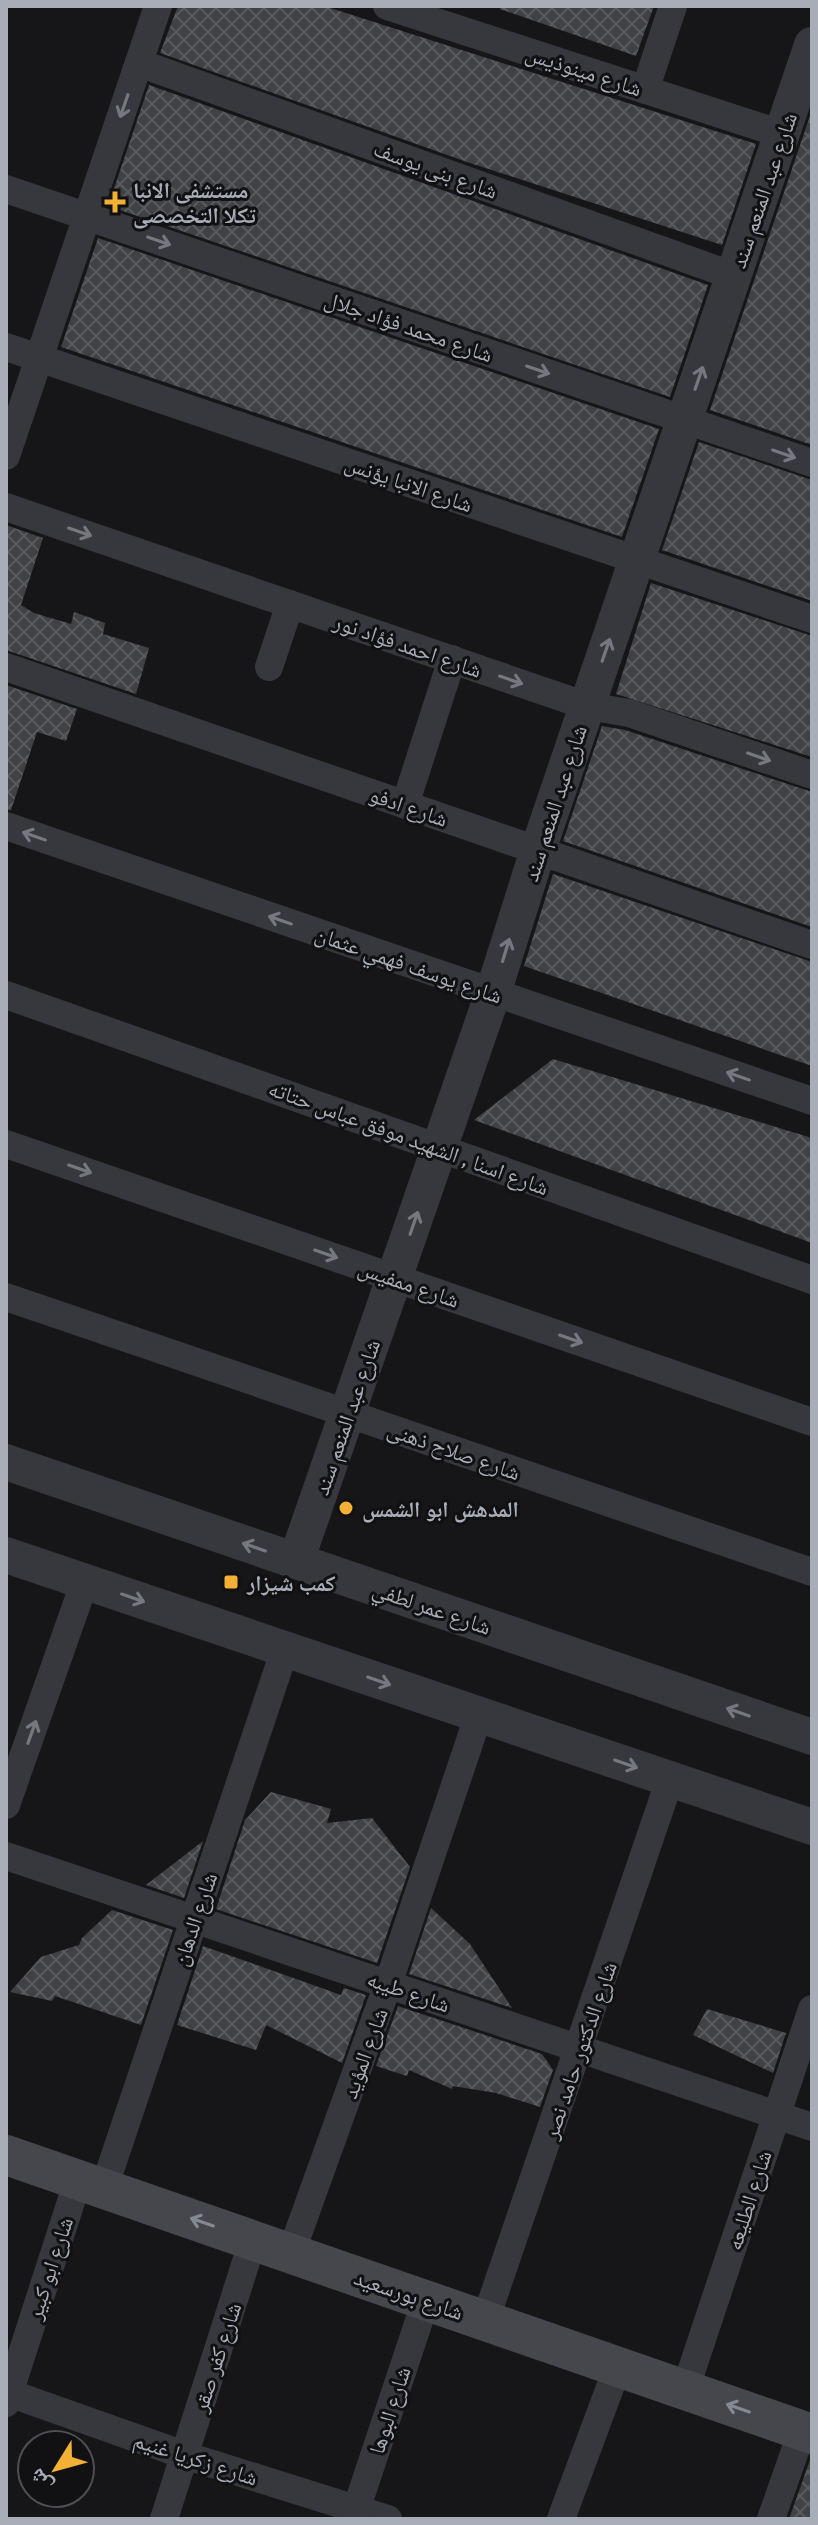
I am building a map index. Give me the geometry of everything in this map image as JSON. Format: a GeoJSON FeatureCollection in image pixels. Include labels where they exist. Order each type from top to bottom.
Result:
{"type":"FeatureCollection","features":[{"type":"Feature","properties":{"kind":"main road","name":"شارع بورسعيد"},"geometry":{"type":"LineString","coordinates":[[6,2155],[807,2432]]}},
{"type":"Feature","properties":{"kind":"street"},"geometry":{"type":"LineString","coordinates":[[6,456],[156,6]]}},
{"type":"Feature","properties":{"kind":"street","name":"شارع مينوذيس"},"geometry":{"type":"LineString","coordinates":[[387,6],[782,134]]}},
{"type":"Feature","properties":{"kind":"street"},"geometry":{"type":"LineString","coordinates":[[645,90],[673,6]]}},
{"type":"Feature","properties":{"kind":"street","name":"شارع عبد المنعم سند"},"geometry":{"type":"LineString","coordinates":[[296,1561],[493,993],[538,850],[812,45]]}},
{"type":"Feature","properties":{"kind":"street","name":"شارع بنى يوسف"},"geometry":{"type":"LineString","coordinates":[[139,63],[734,276]]}},
{"type":"Feature","properties":{"kind":"street","name":"شارع محمد فؤاد جلال"},"geometry":{"type":"LineString","coordinates":[[6,189],[812,463]]}},
{"type":"Feature","properties":{"kind":"street","name":"شارع الانبا يؤنس"},"geometry":{"type":"LineString","coordinates":[[6,347],[812,619]]}},
{"type":"Feature","properties":{"kind":"street","name":"شارع احمد فؤاد نور"},"geometry":{"type":"LineString","coordinates":[[6,507],[587,706],[629,713],[812,775]]}},
{"type":"Feature","properties":{"kind":"street"},"geometry":{"type":"LineString","coordinates":[[269,667],[290,604]]}},
{"type":"Feature","properties":{"kind":"street"},"geometry":{"type":"LineString","coordinates":[[405,805],[452,659]]}},
{"type":"Feature","properties":{"kind":"street","name":"شارع ادفو"},"geometry":{"type":"LineString","coordinates":[[6,667],[812,945]]}},
{"type":"Feature","properties":{"kind":"street","name":"شارع يوسف فهمي عثمان"},"geometry":{"type":"LineString","coordinates":[[6,826],[812,1101]]}},
{"type":"Feature","properties":{"kind":"street","name":"شارع اسنا , الشهيد موفق عباس حتاته"},"geometry":{"type":"LineString","coordinates":[[6,995],[812,1280]]}},
{"type":"Feature","properties":{"kind":"street","name":"شارع ممفيس"},"geometry":{"type":"LineString","coordinates":[[6,1144],[812,1422]]}},
{"type":"Feature","properties":{"kind":"street","name":"شارع صلاح ذهنى"},"geometry":{"type":"LineString","coordinates":[[6,1297],[812,1572]]}},
{"type":"Feature","properties":{"kind":"street","name":"شارع عمر لطفي"},"geometry":{"type":"LineString","coordinates":[[6,1462],[812,1737]]}},
{"type":"Feature","properties":{"kind":"street"},"geometry":{"type":"LineString","coordinates":[[6,1555],[812,1827]]}},
{"type":"Feature","properties":{"kind":"street"},"geometry":{"type":"LineString","coordinates":[[6,1805],[85,1581]]}},
{"type":"Feature","properties":{"kind":"street","name":"شارع الدهان"},"geometry":{"type":"LineString","coordinates":[[91,2184],[194,1919],[285,1649]]}},
{"type":"Feature","properties":{"kind":"street","name":"شارع المؤيد"},"geometry":{"type":"LineString","coordinates":[[291,2253],[388,1984],[479,1714]]}},
{"type":"Feature","properties":{"kind":"street","name":"شارع الدكتور حامد نصر"},"geometry":{"type":"LineString","coordinates":[[485,2321],[670,1779]]}},
{"type":"Feature","properties":{"kind":"street","name":"شارع طيبه"},"geometry":{"type":"LineString","coordinates":[[6,1856],[812,2127]]}},
{"type":"Feature","properties":{"kind":"street","name":"شارع الطليعه"},"geometry":{"type":"LineString","coordinates":[[685,2390],[812,2009]]}},
{"type":"Feature","properties":{"kind":"street","name":"شارع ابو كبير"},"geometry":{"type":"LineString","coordinates":[[7,2396],[91,2184]]}},
{"type":"Feature","properties":{"kind":"street","name":"شارع كفر صقر"},"geometry":{"type":"LineString","coordinates":[[164,2519],[253,2240]]}},
{"type":"Feature","properties":{"kind":"street","name":"شارع البوها"},"geometry":{"type":"LineString","coordinates":[[355,2514],[426,2300]]}},
{"type":"Feature","properties":{"kind":"street"},"geometry":{"type":"LineString","coordinates":[[561,2519],[618,2366]]}},
{"type":"Feature","properties":{"kind":"street","name":"شارع زكريا غنيم"},"geometry":{"type":"LineString","coordinates":[[7,2396],[355,2514],[388,2519]]}},
{"type":"Feature","properties":{"kind":"street"},"geometry":{"type":"LineString","coordinates":[[771,2519],[807,2432]]}},
{"type":"Feature","properties":{"kind":"building"},"geometry":{"type":"Polygon","coordinates":[[[178,6],[324,6],[756,144],[722,245],[467,162],[160,53],[178,6]]]}},
{"type":"Feature","properties":{"kind":"building"},"geometry":{"type":"Polygon","coordinates":[[[500,6],[654,6],[636,56],[500,9],[500,6]]]}},
{"type":"Feature","properties":{"kind":"building"},"geometry":{"type":"Polygon","coordinates":[[[149,85],[708,285],[670,397],[108,206],[149,85]]]}},
{"type":"Feature","properties":{"kind":"building"},"geometry":{"type":"Polygon","coordinates":[[[812,110],[812,445],[710,410],[812,110]]]}},
{"type":"Feature","properties":{"kind":"building"},"geometry":{"type":"Polygon","coordinates":[[[98,238],[659,429],[622,537],[61,347],[98,238]]]}},
{"type":"Feature","properties":{"kind":"building"},"geometry":{"type":"Polygon","coordinates":[[[699,442],[812,480],[812,601],[662,550],[699,442]]]}},
{"type":"Feature","properties":{"kind":"building"},"geometry":{"type":"Polygon","coordinates":[[[6,525],[43,538],[21,605],[34,613],[71,624],[74,612],[105,623],[103,634],[149,648],[136,694],[6,650],[6,525]]]}},
{"type":"Feature","properties":{"kind":"building"},"geometry":{"type":"Polygon","coordinates":[[[651,583],[812,636],[812,757],[616,694],[651,583]]]}},
{"type":"Feature","properties":{"kind":"building"},"geometry":{"type":"Polygon","coordinates":[[[6,685],[77,709],[66,741],[37,732],[11,810],[6,809],[6,685]]]}},
{"type":"Feature","properties":{"kind":"building"},"geometry":{"type":"Polygon","coordinates":[[[602,726],[625,730],[812,792],[812,927],[563,841],[602,726]]]}},
{"type":"Feature","properties":{"kind":"building"},"geometry":{"type":"Polygon","coordinates":[[[553,874],[812,962],[812,1066],[524,966],[553,874]]]}},
{"type":"Feature","properties":{"kind":"building"},"geometry":{"type":"Polygon","coordinates":[[[553,1059],[812,1138],[812,1243],[474,1120],[553,1059]]]}},
{"type":"Feature","properties":{"kind":"building"},"geometry":{"type":"Polygon","coordinates":[[[271,1792],[331,1809],[327,1823],[372,1818],[410,1867],[377,1963],[216,1909],[245,1820],[271,1792]]]}},
{"type":"Feature","properties":{"kind":"building"},"geometry":{"type":"Polygon","coordinates":[[[203,1841],[184,1898],[146,1885],[203,1841]]]}},
{"type":"Feature","properties":{"kind":"building"},"geometry":{"type":"Polygon","coordinates":[[[431,1908],[470,1944],[512,2008],[409,1974],[431,1908]]]}},
{"type":"Feature","properties":{"kind":"building"},"geometry":{"type":"Polygon","coordinates":[[[112,1910],[173,1930],[141,2025],[55,1996],[52,2001],[10,1992],[41,1957],[79,1945],[82,1938],[112,1910]]]}},
{"type":"Feature","properties":{"kind":"building"},"geometry":{"type":"Polygon","coordinates":[[[203,1946],[341,1995],[344,1988],[366,1995],[342,2063],[266,2025],[256,2050],[177,2025],[203,1946]]]}},
{"type":"Feature","properties":{"kind":"building"},"geometry":{"type":"Polygon","coordinates":[[[398,2006],[542,2054],[553,2070],[540,2107],[496,2093],[453,2086],[452,2089],[409,2070],[407,2076],[376,2066],[398,2006]]]}},
{"type":"Feature","properties":{"kind":"building"},"geometry":{"type":"Polygon","coordinates":[[[707,2009],[786,2033],[773,2073],[693,2035],[707,2009]]]}},
{"type":"Feature","properties":{"kind":"building"},"geometry":{"type":"Polygon","coordinates":[[[810,2460],[812,2519],[789,2519],[810,2460]]]}},
{"type":"Feature","properties":{"kind":"place","name":"مستشفى الانبا تكلا التخصصى"},"geometry":{"type":"Point","coordinates":[115,202]}},
{"type":"Feature","properties":{"kind":"place","name":"المدهش ابو الشمس"},"geometry":{"type":"Point","coordinates":[346,1508]}},
{"type":"Feature","properties":{"kind":"place","name":"كمب شيزار"},"geometry":{"type":"Point","coordinates":[231,1582]}}]}
